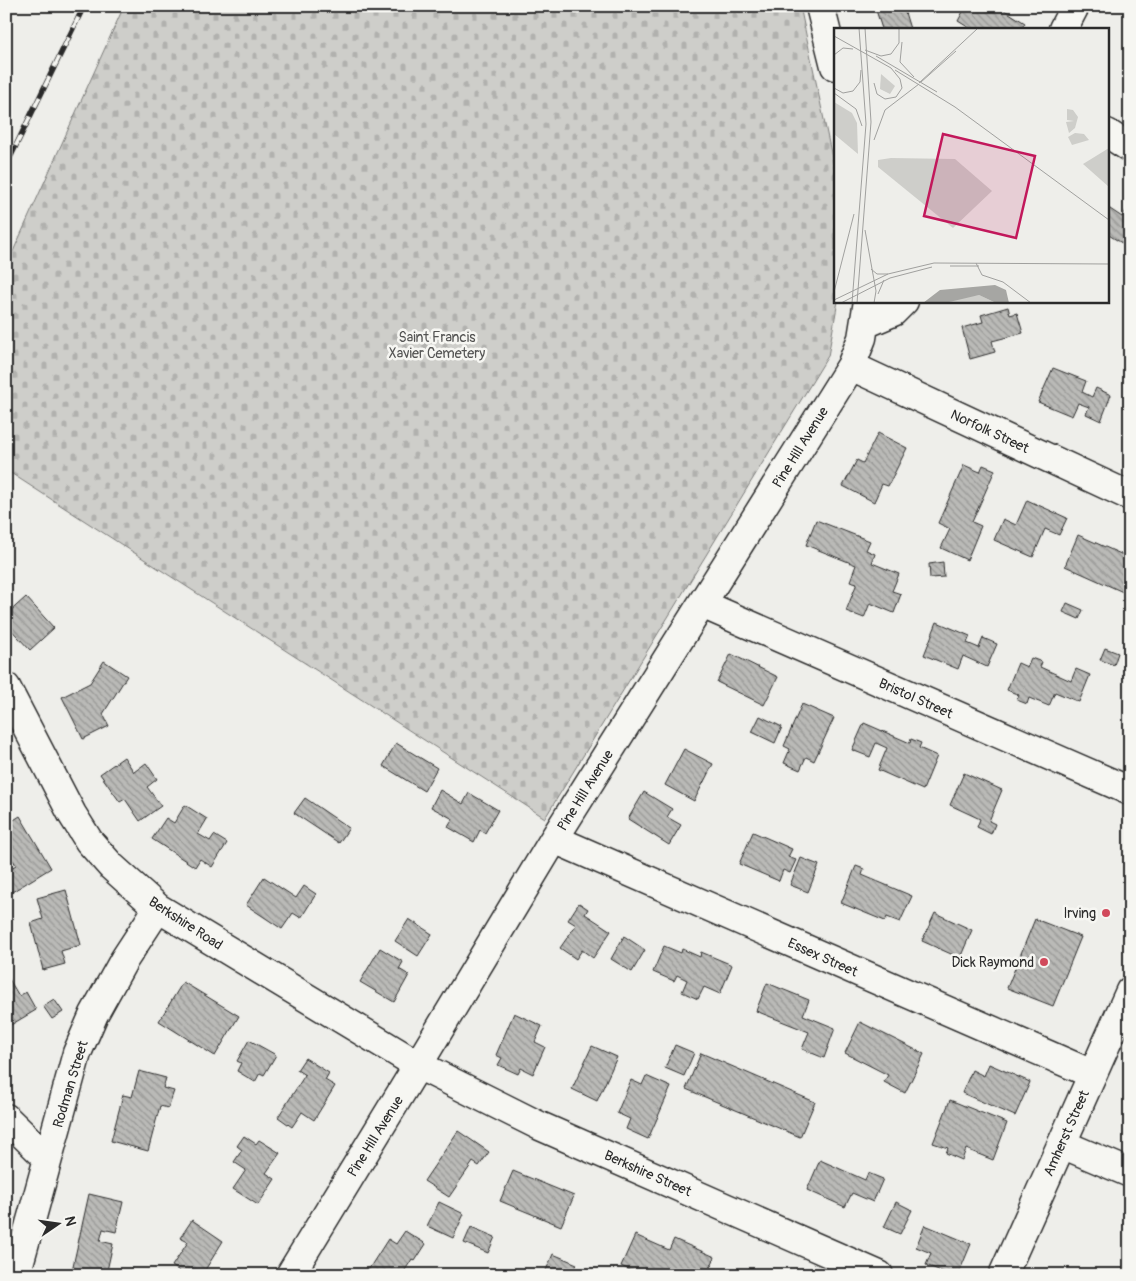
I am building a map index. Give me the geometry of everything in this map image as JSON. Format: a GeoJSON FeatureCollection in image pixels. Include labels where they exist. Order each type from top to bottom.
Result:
{"type":"FeatureCollection","features":[{"type":"Feature","properties":{"kind":"street"},"geometry":{"type":"LineString","coordinates":[[820,6],[834,62]]}},
{"type":"Feature","properties":{"kind":"street"},"geometry":{"type":"LineString","coordinates":[[1064,28],[1075,6]]}},
{"type":"Feature","properties":{"kind":"street"},"geometry":{"type":"LineString","coordinates":[[1108,134],[1130,148]]}},
{"type":"Feature","properties":{"kind":"street"},"geometry":{"type":"LineString","coordinates":[[867,312],[893,312],[903,302]]}},
{"type":"Feature","properties":{"kind":"street","name":"Pine Hill Avenue"},"geometry":{"type":"LineString","coordinates":[[290,1275],[554,838],[851,366],[862,338],[867,312]]}},
{"type":"Feature","properties":{"kind":"street","name":"Norfolk Street"},"geometry":{"type":"LineString","coordinates":[[851,366],[1130,496]]}},
{"type":"Feature","properties":{"kind":"street","name":"Bristol Street"},"geometry":{"type":"LineString","coordinates":[[702,604],[1130,791]]}},
{"type":"Feature","properties":{"kind":"street","name":"Berkshire Road"},"geometry":{"type":"LineString","coordinates":[[6,687],[72,814],[89,841],[111,866],[158,908],[418,1065]]}},
{"type":"Feature","properties":{"kind":"street","name":"Essex Street"},"geometry":{"type":"LineString","coordinates":[[554,838],[1092,1074]]}},
{"type":"Feature","properties":{"kind":"street","name":"Rodman Street"},"geometry":{"type":"LineString","coordinates":[[16,1275],[77,1053],[94,1014],[124,960],[158,908]]}},
{"type":"Feature","properties":{"kind":"street","name":"Amherst Street"},"geometry":{"type":"LineString","coordinates":[[1003,1275],[1130,991]]}},
{"type":"Feature","properties":{"kind":"street","name":"Berkshire Street"},"geometry":{"type":"LineString","coordinates":[[418,1065],[540,1126],[880,1275]]}},
{"type":"Feature","properties":{"kind":"street"},"geometry":{"type":"LineString","coordinates":[[6,1118],[47,1158]]}},
{"type":"Feature","properties":{"kind":"street"},"geometry":{"type":"LineString","coordinates":[[1062,1144],[1130,1173]]}},
{"type":"Feature","properties":{"kind":"green space","name":"Saint Francis Xavier Cemetery"},"geometry":{"type":"Polygon","coordinates":[[[124,6],[800,6],[834,167],[834,302],[838,302],[828,356],[545,818],[6,470],[6,267],[124,6]]]}},
{"type":"Feature","properties":{"kind":"building"},"geometry":{"type":"Polygon","coordinates":[[[887,6],[903,6],[910,28],[882,28],[876,10],[887,6]]]}},
{"type":"Feature","properties":{"kind":"building"},"geometry":{"type":"Polygon","coordinates":[[[966,6],[998,6],[1025,23],[1022,28],[969,28],[958,21],[966,6]]]}},
{"type":"Feature","properties":{"kind":"building"},"geometry":{"type":"Polygon","coordinates":[[[1130,204],[1130,248],[1108,235],[1108,208],[1122,217],[1130,204]]]}},
{"type":"Feature","properties":{"kind":"building"},"geometry":{"type":"Polygon","coordinates":[[[1008,307],[1010,315],[1017,313],[1023,333],[992,341],[995,352],[970,359],[962,328],[983,322],[981,315],[1008,307]]]}},
{"type":"Feature","properties":{"kind":"building"},"geometry":{"type":"Polygon","coordinates":[[[1053,368],[1086,381],[1082,392],[1092,397],[1096,388],[1111,395],[1101,421],[1086,414],[1089,407],[1078,403],[1072,416],[1038,402],[1053,368]]]}},
{"type":"Feature","properties":{"kind":"building"},"geometry":{"type":"Polygon","coordinates":[[[878,433],[907,448],[888,486],[882,484],[874,502],[843,486],[857,460],[863,463],[878,433]]]}},
{"type":"Feature","properties":{"kind":"building"},"geometry":{"type":"Polygon","coordinates":[[[964,465],[980,472],[983,465],[995,470],[972,522],[981,526],[967,560],[941,548],[950,529],[938,523],[964,465]]]}},
{"type":"Feature","properties":{"kind":"building"},"geometry":{"type":"Polygon","coordinates":[[[1027,500],[1067,518],[1059,535],[1045,529],[1033,557],[994,540],[1003,519],[1016,525],[1027,500]]]}},
{"type":"Feature","properties":{"kind":"building"},"geometry":{"type":"Polygon","coordinates":[[[816,520],[870,541],[866,550],[875,554],[872,563],[899,574],[892,591],[901,594],[894,613],[870,603],[864,618],[846,611],[857,583],[850,581],[856,565],[806,545],[816,520]]]}},
{"type":"Feature","properties":{"kind":"building"},"geometry":{"type":"Polygon","coordinates":[[[1078,535],[1130,558],[1130,577],[1123,592],[1065,566],[1078,535]]]}},
{"type":"Feature","properties":{"kind":"building"},"geometry":{"type":"Polygon","coordinates":[[[943,562],[944,577],[930,578],[929,564],[943,562]]]}},
{"type":"Feature","properties":{"kind":"building"},"geometry":{"type":"Polygon","coordinates":[[[26,597],[54,628],[30,650],[6,624],[6,615],[26,597]]]}},
{"type":"Feature","properties":{"kind":"building"},"geometry":{"type":"Polygon","coordinates":[[[1067,603],[1083,610],[1079,619],[1063,612],[1067,603]]]}},
{"type":"Feature","properties":{"kind":"building"},"geometry":{"type":"Polygon","coordinates":[[[937,622],[970,636],[967,643],[979,648],[983,638],[997,644],[987,667],[963,656],[958,669],[924,655],[937,622]]]}},
{"type":"Feature","properties":{"kind":"building"},"geometry":{"type":"Polygon","coordinates":[[[1105,648],[1118,653],[1114,665],[1100,660],[1105,648]]]}},
{"type":"Feature","properties":{"kind":"building"},"geometry":{"type":"Polygon","coordinates":[[[731,654],[778,677],[764,705],[717,682],[731,654]]]}},
{"type":"Feature","properties":{"kind":"building"},"geometry":{"type":"Polygon","coordinates":[[[1031,658],[1042,662],[1040,667],[1071,681],[1076,669],[1090,675],[1079,702],[1055,692],[1049,706],[1029,698],[1027,704],[1017,700],[1019,695],[1007,690],[1018,663],[1027,667],[1031,658]]]}},
{"type":"Feature","properties":{"kind":"building"},"geometry":{"type":"Polygon","coordinates":[[[104,661],[127,676],[103,714],[109,726],[83,739],[62,697],[90,683],[104,661]]]}},
{"type":"Feature","properties":{"kind":"building"},"geometry":{"type":"Polygon","coordinates":[[[802,704],[834,718],[814,761],[806,757],[800,770],[784,763],[790,749],[784,746],[802,704]]]}},
{"type":"Feature","properties":{"kind":"building"},"geometry":{"type":"Polygon","coordinates":[[[760,716],[782,727],[775,743],[752,732],[760,716]]]}},
{"type":"Feature","properties":{"kind":"building"},"geometry":{"type":"Polygon","coordinates":[[[864,723],[910,743],[911,739],[921,743],[919,748],[937,756],[923,790],[878,770],[887,748],[876,743],[870,757],[852,750],[864,723]]]}},
{"type":"Feature","properties":{"kind":"building"},"geometry":{"type":"Polygon","coordinates":[[[396,743],[437,768],[424,791],[383,766],[396,743]]]}},
{"type":"Feature","properties":{"kind":"building"},"geometry":{"type":"Polygon","coordinates":[[[684,749],[713,764],[694,801],[665,785],[684,749]]]}},
{"type":"Feature","properties":{"kind":"building"},"geometry":{"type":"Polygon","coordinates":[[[124,757],[134,772],[146,763],[157,779],[147,787],[161,806],[140,821],[125,799],[120,802],[100,774],[124,757]]]}},
{"type":"Feature","properties":{"kind":"building"},"geometry":{"type":"Polygon","coordinates":[[[964,773],[1002,790],[989,821],[995,824],[991,834],[977,827],[980,819],[950,805],[964,773]]]}},
{"type":"Feature","properties":{"kind":"building"},"geometry":{"type":"Polygon","coordinates":[[[440,790],[463,804],[469,793],[498,810],[485,833],[480,830],[474,842],[448,827],[453,819],[431,807],[440,790]]]}},
{"type":"Feature","properties":{"kind":"building"},"geometry":{"type":"Polygon","coordinates":[[[644,792],[672,809],[667,817],[681,825],[669,845],[628,819],[644,792]]]}},
{"type":"Feature","properties":{"kind":"building"},"geometry":{"type":"Polygon","coordinates":[[[305,798],[349,828],[339,843],[294,813],[305,798]]]}},
{"type":"Feature","properties":{"kind":"building"},"geometry":{"type":"Polygon","coordinates":[[[185,805],[207,819],[198,834],[210,841],[214,835],[227,843],[212,867],[200,859],[195,867],[152,839],[166,818],[174,823],[185,805]]]}},
{"type":"Feature","properties":{"kind":"building"},"geometry":{"type":"Polygon","coordinates":[[[20,816],[51,868],[12,892],[6,883],[6,871],[16,865],[6,849],[6,825],[20,816]]]}},
{"type":"Feature","properties":{"kind":"building"},"geometry":{"type":"Polygon","coordinates":[[[753,832],[792,849],[788,857],[796,860],[790,873],[783,870],[779,881],[739,864],[753,832]]]}},
{"type":"Feature","properties":{"kind":"building"},"geometry":{"type":"Polygon","coordinates":[[[801,858],[819,865],[808,892],[790,885],[801,858]]]}},
{"type":"Feature","properties":{"kind":"building"},"geometry":{"type":"Polygon","coordinates":[[[856,866],[864,869],[862,875],[912,896],[900,922],[887,917],[885,921],[841,903],[856,866]]]}},
{"type":"Feature","properties":{"kind":"building"},"geometry":{"type":"Polygon","coordinates":[[[264,877],[296,898],[304,886],[316,894],[301,918],[293,913],[282,929],[246,905],[264,877]]]}},
{"type":"Feature","properties":{"kind":"building"},"geometry":{"type":"Polygon","coordinates":[[[66,890],[81,945],[61,951],[65,964],[43,970],[31,923],[43,919],[37,898],[66,890]]]}},
{"type":"Feature","properties":{"kind":"building"},"geometry":{"type":"Polygon","coordinates":[[[579,903],[588,909],[585,914],[611,931],[593,958],[582,950],[576,959],[560,948],[576,925],[568,920],[579,903]]]}},
{"type":"Feature","properties":{"kind":"building"},"geometry":{"type":"Polygon","coordinates":[[[935,913],[972,930],[960,958],[922,941],[935,913]]]}},
{"type":"Feature","properties":{"kind":"building"},"geometry":{"type":"Polygon","coordinates":[[[409,919],[432,934],[418,956],[395,941],[409,919]]]}},
{"type":"Feature","properties":{"kind":"building","name":"Dick Raymond"},"geometry":{"type":"Polygon","coordinates":[[[1035,919],[1081,937],[1053,1006],[1007,988],[1035,919]]]}},
{"type":"Feature","properties":{"kind":"building"},"geometry":{"type":"Polygon","coordinates":[[[624,936],[645,950],[632,972],[611,959],[624,936]]]}},
{"type":"Feature","properties":{"kind":"building"},"geometry":{"type":"Polygon","coordinates":[[[664,946],[681,953],[682,949],[700,957],[701,952],[732,965],[720,994],[704,987],[698,999],[682,992],[687,980],[677,975],[674,981],[653,972],[664,946]]]}},
{"type":"Feature","properties":{"kind":"building"},"geometry":{"type":"Polygon","coordinates":[[[380,948],[403,962],[399,969],[409,975],[394,1002],[360,982],[380,948]]]}},
{"type":"Feature","properties":{"kind":"building"},"geometry":{"type":"Polygon","coordinates":[[[6,974],[19,996],[26,992],[36,1010],[9,1026],[6,1020],[6,974]]]}},
{"type":"Feature","properties":{"kind":"building"},"geometry":{"type":"Polygon","coordinates":[[[183,982],[239,1016],[215,1056],[159,1021],[183,982]]]}},
{"type":"Feature","properties":{"kind":"building"},"geometry":{"type":"Polygon","coordinates":[[[767,983],[809,1000],[803,1015],[835,1028],[824,1058],[802,1049],[809,1032],[756,1011],[767,983]]]}},
{"type":"Feature","properties":{"kind":"building"},"geometry":{"type":"Polygon","coordinates":[[[54,999],[63,1012],[52,1019],[43,1006],[54,999]]]}},
{"type":"Feature","properties":{"kind":"building"},"geometry":{"type":"Polygon","coordinates":[[[514,1013],[542,1026],[535,1042],[545,1047],[533,1074],[521,1068],[518,1074],[498,1065],[502,1058],[496,1055],[514,1013]]]}},
{"type":"Feature","properties":{"kind":"building"},"geometry":{"type":"Polygon","coordinates":[[[860,1022],[924,1054],[905,1093],[884,1082],[888,1075],[845,1053],[860,1022]]]}},
{"type":"Feature","properties":{"kind":"building"},"geometry":{"type":"Polygon","coordinates":[[[249,1040],[276,1055],[264,1075],[260,1073],[255,1082],[237,1071],[241,1063],[237,1061],[249,1040]]]}},
{"type":"Feature","properties":{"kind":"building"},"geometry":{"type":"Polygon","coordinates":[[[675,1045],[694,1053],[684,1076],[665,1068],[675,1045]]]}},
{"type":"Feature","properties":{"kind":"building"},"geometry":{"type":"Polygon","coordinates":[[[592,1046],[617,1057],[597,1101],[572,1089],[592,1046]]]}},
{"type":"Feature","properties":{"kind":"building"},"geometry":{"type":"Polygon","coordinates":[[[701,1053],[815,1102],[800,1137],[686,1089],[701,1053]]]}},
{"type":"Feature","properties":{"kind":"building"},"geometry":{"type":"Polygon","coordinates":[[[305,1058],[329,1073],[325,1080],[335,1086],[314,1120],[302,1112],[292,1127],[278,1117],[305,1075],[297,1070],[305,1058]]]}},
{"type":"Feature","properties":{"kind":"building"},"geometry":{"type":"Polygon","coordinates":[[[989,1064],[1030,1082],[1015,1116],[962,1093],[972,1070],[984,1076],[989,1064]]]}},
{"type":"Feature","properties":{"kind":"building"},"geometry":{"type":"Polygon","coordinates":[[[139,1071],[166,1078],[163,1088],[174,1091],[168,1108],[160,1106],[148,1151],[111,1141],[123,1095],[132,1097],[139,1071]]]}},
{"type":"Feature","properties":{"kind":"building"},"geometry":{"type":"Polygon","coordinates":[[[646,1076],[671,1087],[648,1139],[626,1129],[630,1119],[617,1113],[631,1080],[642,1085],[646,1076]]]}},
{"type":"Feature","properties":{"kind":"building"},"geometry":{"type":"Polygon","coordinates":[[[950,1100],[1007,1123],[993,1160],[966,1149],[962,1160],[946,1153],[948,1148],[933,1143],[950,1100]]]}},
{"type":"Feature","properties":{"kind":"building"},"geometry":{"type":"Polygon","coordinates":[[[458,1131],[489,1152],[479,1166],[473,1162],[449,1197],[424,1181],[458,1131]]]}},
{"type":"Feature","properties":{"kind":"building"},"geometry":{"type":"Polygon","coordinates":[[[244,1136],[256,1144],[259,1140],[280,1153],[266,1173],[275,1179],[258,1205],[233,1189],[246,1170],[234,1162],[242,1150],[237,1146],[244,1136]]]}},
{"type":"Feature","properties":{"kind":"building"},"geometry":{"type":"Polygon","coordinates":[[[820,1160],[865,1180],[868,1173],[883,1179],[873,1202],[852,1193],[845,1207],[807,1190],[820,1160]]]}},
{"type":"Feature","properties":{"kind":"building"},"geometry":{"type":"Polygon","coordinates":[[[513,1171],[574,1196],[561,1226],[500,1201],[513,1171]]]}},
{"type":"Feature","properties":{"kind":"building"},"geometry":{"type":"Polygon","coordinates":[[[89,1194],[123,1202],[116,1232],[103,1229],[100,1241],[113,1244],[106,1275],[71,1275],[89,1194]]]}},
{"type":"Feature","properties":{"kind":"building"},"geometry":{"type":"Polygon","coordinates":[[[439,1202],[464,1214],[453,1238],[427,1226],[439,1202]]]}},
{"type":"Feature","properties":{"kind":"building"},"geometry":{"type":"Polygon","coordinates":[[[896,1202],[912,1210],[900,1234],[884,1227],[896,1202]]]}},
{"type":"Feature","properties":{"kind":"building"},"geometry":{"type":"Polygon","coordinates":[[[192,1220],[223,1241],[202,1275],[185,1275],[172,1266],[188,1242],[180,1238],[192,1220]]]}},
{"type":"Feature","properties":{"kind":"building"},"geometry":{"type":"Polygon","coordinates":[[[925,1225],[971,1244],[958,1275],[951,1275],[926,1265],[931,1253],[916,1247],[925,1225]]]}},
{"type":"Feature","properties":{"kind":"building"},"geometry":{"type":"Polygon","coordinates":[[[471,1227],[495,1237],[488,1253],[464,1243],[471,1227]]]}},
{"type":"Feature","properties":{"kind":"building"},"geometry":{"type":"Polygon","coordinates":[[[405,1231],[426,1244],[415,1261],[412,1259],[402,1275],[365,1275],[388,1239],[396,1244],[405,1231]]]}},
{"type":"Feature","properties":{"kind":"building"},"geometry":{"type":"Polygon","coordinates":[[[635,1235],[669,1250],[674,1239],[715,1257],[707,1275],[664,1275],[657,1272],[656,1275],[640,1275],[621,1266],[635,1235]]]}},
{"type":"Feature","properties":{"kind":"building"},"geometry":{"type":"Polygon","coordinates":[[[553,1254],[577,1264],[573,1275],[544,1275],[553,1254]]]}},
{"type":"Feature","properties":{"kind":"railway"},"geometry":{"type":"LineString","coordinates":[[6,166],[84,6]]}},
{"type":"Feature","properties":{"kind":"place","name":"Irving"},"geometry":{"type":"Point","coordinates":[1106,913]}},
{"type":"Feature","properties":{"kind":"place","name":"Dick Raymond"},"geometry":{"type":"Point","coordinates":[1044,962]}}]}
